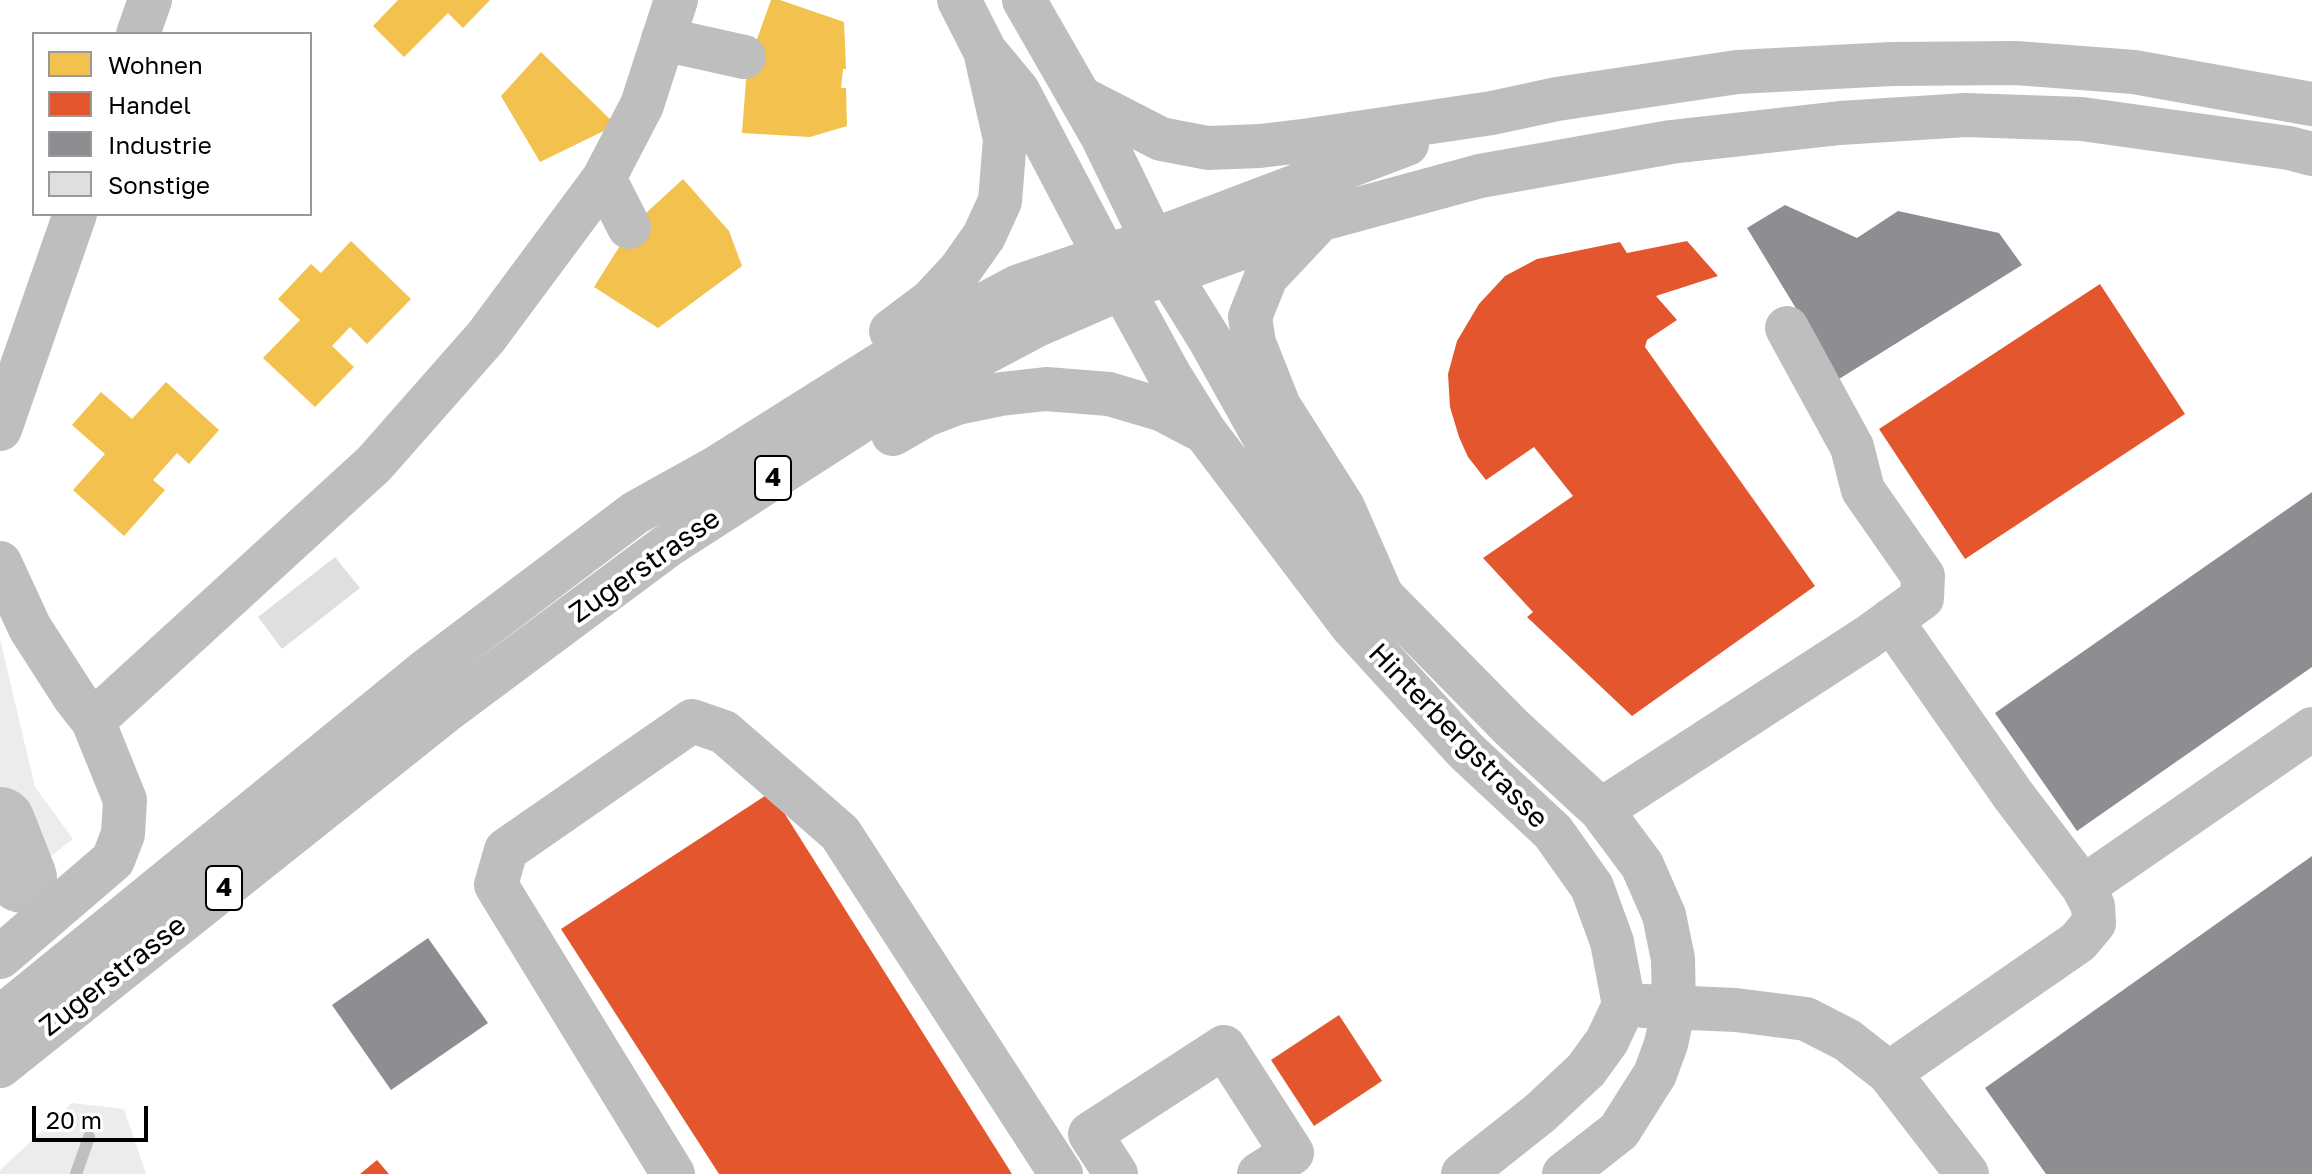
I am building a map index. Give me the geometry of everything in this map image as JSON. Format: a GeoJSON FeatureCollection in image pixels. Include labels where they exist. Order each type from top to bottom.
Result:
{"type":"FeatureCollection","features":[{"type":"Feature","properties":{"kind":"main road"},"geometry":{"type":"LineString","coordinates":[[139,32],[150,0]]}},
{"type":"Feature","properties":{"kind":"main road","name":"4"},"geometry":{"type":"LineString","coordinates":[[959,0],[985,51],[1018,91],[1113,272],[1160,258]]}},
{"type":"Feature","properties":{"kind":"main road"},"geometry":{"type":"LineString","coordinates":[[1024,0],[1081,98],[1160,258]]}},
{"type":"Feature","properties":{"kind":"main road"},"geometry":{"type":"LineString","coordinates":[[93,721],[374,464],[486,337],[604,178],[642,105],[670,19],[744,57]]}},
{"type":"Feature","properties":{"kind":"main road","name":"4"},"geometry":{"type":"LineString","coordinates":[[635,513],[724,440],[910,317],[931,301],[960,270],[984,236],[1000,201],[1005,139],[985,51]]}},
{"type":"Feature","properties":{"kind":"main road"},"geometry":{"type":"LineString","coordinates":[[1081,98],[1161,139],[1208,148],[1272,145],[1492,113],[1557,99],[1737,72],[1892,64],[2016,63],[2134,72],[2312,104]]}},
{"type":"Feature","properties":{"kind":"main road"},"geometry":{"type":"LineString","coordinates":[[1160,258],[1492,113]]}},
{"type":"Feature","properties":{"kind":"main road"},"geometry":{"type":"LineString","coordinates":[[1160,258],[1322,219],[1480,176],[1671,142],[1840,123],[1966,115],[2082,119],[2289,148],[2312,154]]}},
{"type":"Feature","properties":{"kind":"main road"},"geometry":{"type":"LineString","coordinates":[[604,178],[629,227]]}},
{"type":"Feature","properties":{"kind":"main road"},"geometry":{"type":"LineString","coordinates":[[0,429],[31,367],[74,216]]}},
{"type":"Feature","properties":{"kind":"main road"},"geometry":{"type":"LineString","coordinates":[[1322,219],[1266,277],[1250,317],[1254,343],[1279,406],[1343,507],[1382,596]]}},
{"type":"Feature","properties":{"kind":"main road","name":"Hinterbergstrasse"},"geometry":{"type":"LineString","coordinates":[[1160,258],[1288,480],[1382,596],[1512,728],[1601,810],[1642,865],[1664,915],[1673,959],[1674,1007],[1666,1044],[1655,1074],[1619,1131],[1564,1174]]}},
{"type":"Feature","properties":{"kind":"main road","name":"Hinterbergstrasse"},"geometry":{"type":"LineString","coordinates":[[1113,272],[1205,432],[1352,626],[1466,751],[1553,832],[1592,887],[1612,942],[1624,1005]]}},
{"type":"Feature","properties":{"kind":"main road","name":"Zugerstrasse"},"geometry":{"type":"LineString","coordinates":[[0,1018],[427,670],[635,513],[714,469],[927,335],[1019,286],[1113,272]]}},
{"type":"Feature","properties":{"kind":"main road","name":"Zugerstrasse"},"geometry":{"type":"LineString","coordinates":[[0,1066],[448,709],[667,546],[886,405],[1037,325],[1113,272]]}},
{"type":"Feature","properties":{"kind":"main road"},"geometry":{"type":"LineString","coordinates":[[1601,810],[1922,598],[1923,576],[1863,490],[1852,447],[1787,328]]}},
{"type":"Feature","properties":{"kind":"main road"},"geometry":{"type":"LineString","coordinates":[[448,709],[506,693],[638,597],[775,505],[926,415],[957,403],[1046,389],[1109,394],[1163,410],[1205,432]]}},
{"type":"Feature","properties":{"kind":"main road"},"geometry":{"type":"LineString","coordinates":[[0,563],[30,628],[93,721],[125,800],[123,834],[113,860],[0,957]]}},
{"type":"Feature","properties":{"kind":"main road"},"geometry":{"type":"LineString","coordinates":[[1889,1073],[2078,942],[2094,923],[2093,906],[2083,887],[2013,795],[1891,620]]}},
{"type":"Feature","properties":{"kind":"main road"},"geometry":{"type":"LineString","coordinates":[[673,1174],[496,885],[506,850],[692,721],[724,732],[840,833],[1061,1174]]}},
{"type":"Feature","properties":{"kind":"main road"},"geometry":{"type":"LineString","coordinates":[[2083,887],[2312,729]]}},
{"type":"Feature","properties":{"kind":"main road"},"geometry":{"type":"LineString","coordinates":[[1463,1174],[1540,1113],[1586,1070],[1607,1041],[1624,1005],[1770,1013],[1806,1019],[1847,1040],[1889,1073],[1967,1174]]}},
{"type":"Feature","properties":{"kind":"main road"},"geometry":{"type":"LineString","coordinates":[[1116,1174],[1090,1134],[1224,1047],[1292,1153],[1259,1174]]}},
{"type":"Feature","properties":{"kind":"shaded area"},"geometry":{"type":"Polygon","coordinates":[[[0,639],[35,787],[73,839],[0,896],[0,639]]]}},
{"type":"Feature","properties":{"kind":"shaded area"},"geometry":{"type":"Polygon","coordinates":[[[72,1103],[124,1109],[146,1174],[0,1174],[0,1170],[72,1103]]]}},
{"type":"Feature","properties":{"kind":"building: Wohnen"},"geometry":{"type":"Polygon","coordinates":[[[398,0],[490,0],[463,28],[448,13],[404,57],[373,26],[398,0]]]}},
{"type":"Feature","properties":{"kind":"building: Wohnen"},"geometry":{"type":"Polygon","coordinates":[[[771,0],[780,0],[844,22],[846,69],[843,69],[841,88],[846,88],[847,126],[810,137],[742,133],[747,67],[771,0]]]}},
{"type":"Feature","properties":{"kind":"building: Wohnen"},"geometry":{"type":"Polygon","coordinates":[[[541,52],[616,125],[540,162],[501,96],[541,52]]]}},
{"type":"Feature","properties":{"kind":"building: Wohnen"},"geometry":{"type":"Polygon","coordinates":[[[683,179],[729,231],[742,266],[658,328],[594,287],[633,225],[683,179]]]}},
{"type":"Feature","properties":{"kind":"building: Wohnen"},"geometry":{"type":"Polygon","coordinates":[[[351,241],[411,299],[367,344],[350,327],[332,346],[354,367],[315,407],[263,358],[300,320],[278,299],[311,264],[321,273],[351,241]]]}},
{"type":"Feature","properties":{"kind":"building: Wohnen"},"geometry":{"type":"Polygon","coordinates":[[[166,382],[219,430],[189,464],[177,453],[153,480],[165,490],[124,536],[73,490],[105,454],[72,425],[101,392],[132,419],[166,382]]]}},
{"type":"Feature","properties":{"kind":"building: Handel"},"geometry":{"type":"Polygon","coordinates":[[[1687,241],[1718,276],[1656,296],[1677,320],[1647,340],[1645,347],[1815,586],[1632,716],[1527,617],[1533,612],[1483,558],[1573,496],[1534,447],[1486,480],[1468,457],[1459,437],[1450,407],[1448,374],[1457,341],[1479,304],[1505,276],[1537,259],[1620,242],[1627,253],[1687,241]]]}},
{"type":"Feature","properties":{"kind":"building: Handel"},"geometry":{"type":"Polygon","coordinates":[[[2100,284],[2185,414],[1965,559],[1879,429],[2100,284]]]}},
{"type":"Feature","properties":{"kind":"building: Handel"},"geometry":{"type":"Polygon","coordinates":[[[771,792],[1012,1174],[719,1174],[561,929],[771,792]]]}},
{"type":"Feature","properties":{"kind":"building: Handel"},"geometry":{"type":"Polygon","coordinates":[[[1339,1015],[1382,1081],[1314,1126],[1271,1060],[1339,1015]]]}},
{"type":"Feature","properties":{"kind":"building: Handel"},"geometry":{"type":"Polygon","coordinates":[[[377,1160],[389,1174],[360,1174],[377,1160]]]}},
{"type":"Feature","properties":{"kind":"building: Industrie"},"geometry":{"type":"Polygon","coordinates":[[[1785,205],[1857,238],[1898,211],[1999,233],[2022,265],[1839,379],[1747,228],[1785,205]]]}},
{"type":"Feature","properties":{"kind":"building: Industrie"},"geometry":{"type":"Polygon","coordinates":[[[2312,492],[2312,667],[2077,831],[1995,713],[2312,492]]]}},
{"type":"Feature","properties":{"kind":"building: Industrie"},"geometry":{"type":"Polygon","coordinates":[[[2312,856],[2312,1174],[2046,1174],[1985,1088],[2312,856]]]}},
{"type":"Feature","properties":{"kind":"building: Industrie"},"geometry":{"type":"Polygon","coordinates":[[[428,938],[488,1023],[391,1090],[332,1005],[428,938]]]}},
{"type":"Feature","properties":{"kind":"building: Sonstige"},"geometry":{"type":"Polygon","coordinates":[[[335,557],[360,588],[282,649],[258,617],[335,557]]]}},
{"type":"Feature","properties":{"kind":"waterway"},"geometry":{"type":"LineString","coordinates":[[0,822],[22,878]]}},
{"type":"Feature","properties":{"kind":"waterway"},"geometry":{"type":"LineString","coordinates":[[76,1174],[89,1137]]}}]}
